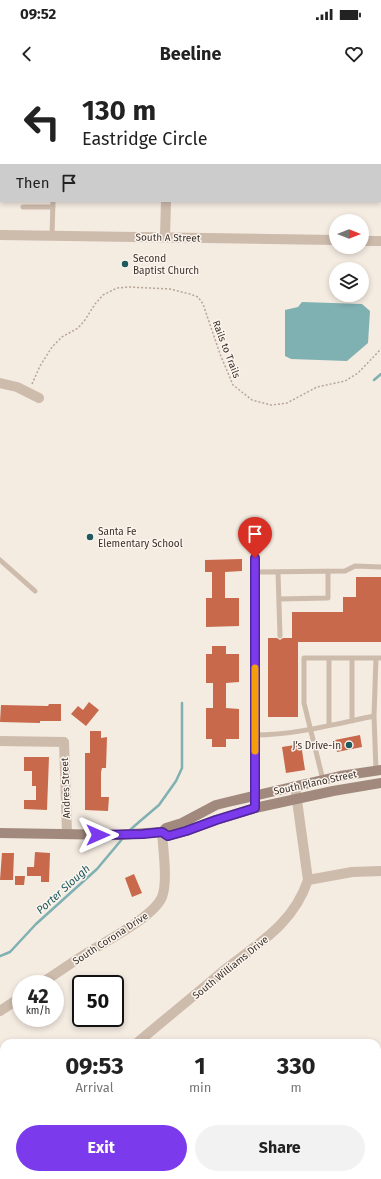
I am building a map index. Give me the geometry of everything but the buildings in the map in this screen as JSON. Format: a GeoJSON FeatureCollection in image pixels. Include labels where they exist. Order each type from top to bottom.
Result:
{"type":"FeatureCollection","features":[{"type":"Feature","properties":{"kind":"main road","name":"South Plano Street"},"geometry":{"type":"LineString","coordinates":[[162,832],[166,828],[182,823],[216,805],[295,786],[378,770]]}},
{"type":"Feature","properties":{"kind":"main road"},"geometry":{"type":"LineString","coordinates":[[333,791],[339,784],[372,777],[378,770]]}},
{"type":"Feature","properties":{"kind":"main road","name":"South Plano Street"},"geometry":{"type":"LineString","coordinates":[[0,833],[118,835],[162,832],[168,836],[179,834],[255,808],[333,791],[381,783]]}},
{"type":"Feature","properties":{"kind":"street"},"geometry":{"type":"LineString","coordinates":[[165,237],[166,202]]}},
{"type":"Feature","properties":{"kind":"street","name":"South A Street"},"geometry":{"type":"LineString","coordinates":[[0,234],[329,240]]}},
{"type":"Feature","properties":{"kind":"street"},"geometry":{"type":"LineString","coordinates":[[369,240],[381,241]]}},
{"type":"Feature","properties":{"kind":"street"},"geometry":{"type":"LineString","coordinates":[[0,383],[17,387],[39,398]]}},
{"type":"Feature","properties":{"kind":"street"},"geometry":{"type":"LineString","coordinates":[[255,558],[255,808]]}},
{"type":"Feature","properties":{"kind":"street","name":"Andres Street"},"geometry":{"type":"LineString","coordinates":[[0,741],[64,742],[67,833]]}},
{"type":"Feature","properties":{"kind":"street"},"geometry":{"type":"LineString","coordinates":[[295,786],[298,798],[308,880],[352,872],[381,871]]}},
{"type":"Feature","properties":{"kind":"street","name":"South Corona Drive"},"geometry":{"type":"LineString","coordinates":[[54,975],[135,923],[152,910],[162,897],[165,872],[162,832]]}},
{"type":"Feature","properties":{"kind":"street","name":"South Williams Drive"},"geometry":{"type":"LineString","coordinates":[[142,1039],[224,971],[277,930],[298,903],[308,880]]}},
{"type":"Feature","properties":{"kind":"street"},"geometry":{"type":"LineString","coordinates":[[0,1011],[12,1003]]}},
{"type":"Feature","properties":{"kind":"lane"},"geometry":{"type":"LineString","coordinates":[[52,235],[53,202]]}},
{"type":"Feature","properties":{"kind":"lane"},"geometry":{"type":"LineString","coordinates":[[23,207],[53,207]]}},
{"type":"Feature","properties":{"kind":"lane"},"geometry":{"type":"LineString","coordinates":[[0,560],[35,592]]}},
{"type":"Feature","properties":{"kind":"lane"},"geometry":{"type":"LineString","coordinates":[[255,572],[345,571],[355,566],[381,566]]}},
{"type":"Feature","properties":{"kind":"lane"},"geometry":{"type":"LineString","coordinates":[[279,599],[328,598],[328,571]]}},
{"type":"Feature","properties":{"kind":"lane"},"geometry":{"type":"LineString","coordinates":[[278,572],[280,636]]}},
{"type":"Feature","properties":{"kind":"lane"},"geometry":{"type":"LineString","coordinates":[[323,780],[304,703],[304,658],[378,658],[374,716],[378,745],[378,770]]}},
{"type":"Feature","properties":{"kind":"lane"},"geometry":{"type":"LineString","coordinates":[[329,658],[330,725]]}},
{"type":"Feature","properties":{"kind":"lane"},"geometry":{"type":"LineString","coordinates":[[352,658],[352,721]]}},
{"type":"Feature","properties":{"kind":"lane"},"geometry":{"type":"LineString","coordinates":[[255,734],[272,735],[311,729],[374,716]]}},
{"type":"Feature","properties":{"kind":"path","name":"Rails to Trails"},"geometry":{"type":"LineString","coordinates":[[33,381],[40,366],[52,347],[62,337],[78,328],[103,295],[116,288],[170,289],[198,297],[203,304],[220,354],[233,385],[252,400],[271,405],[287,403],[317,388],[345,381],[358,373],[381,349]]}},
{"type":"Feature","properties":{"kind":"water"},"geometry":{"type":"Polygon","coordinates":[[[302,302],[362,304],[370,311],[368,343],[347,361],[291,359],[285,356],[285,310],[298,307],[302,302]]]}},
{"type":"Feature","properties":{"kind":"waterway","name":"Porter Slough"},"geometry":{"type":"LineString","coordinates":[[374,380],[381,374]]}},
{"type":"Feature","properties":{"kind":"waterway","name":"Porter Slough"},"geometry":{"type":"LineString","coordinates":[[130,830],[159,805],[176,781],[182,768],[182,703]]}},
{"type":"Feature","properties":{"kind":"waterway","name":"Porter Slough"},"geometry":{"type":"LineString","coordinates":[[0,956],[10,952],[36,924],[97,869],[123,838]]}},
{"type":"Feature","properties":{"kind":"slow traffic"},"geometry":{"type":"LineString","coordinates":[[255,668],[255,751]]}},
{"type":"Feature","properties":{"kind":"place","name":"Second Baptist Church"},"geometry":{"type":"Point","coordinates":[125,264]}},
{"type":"Feature","properties":{"kind":"place","name":"Santa Fe Elementary School"},"geometry":{"type":"Point","coordinates":[90,537]}},
{"type":"Feature","properties":{"kind":"place","name":"J's Drive-in"},"geometry":{"type":"Point","coordinates":[349,745]}},
{"type":"Feature","properties":{"kind":"route"},"geometry":{"type":"LineString","coordinates":[[98,835],[162,832],[168,836],[179,834],[216,820],[255,808],[255,558]]}}]}
